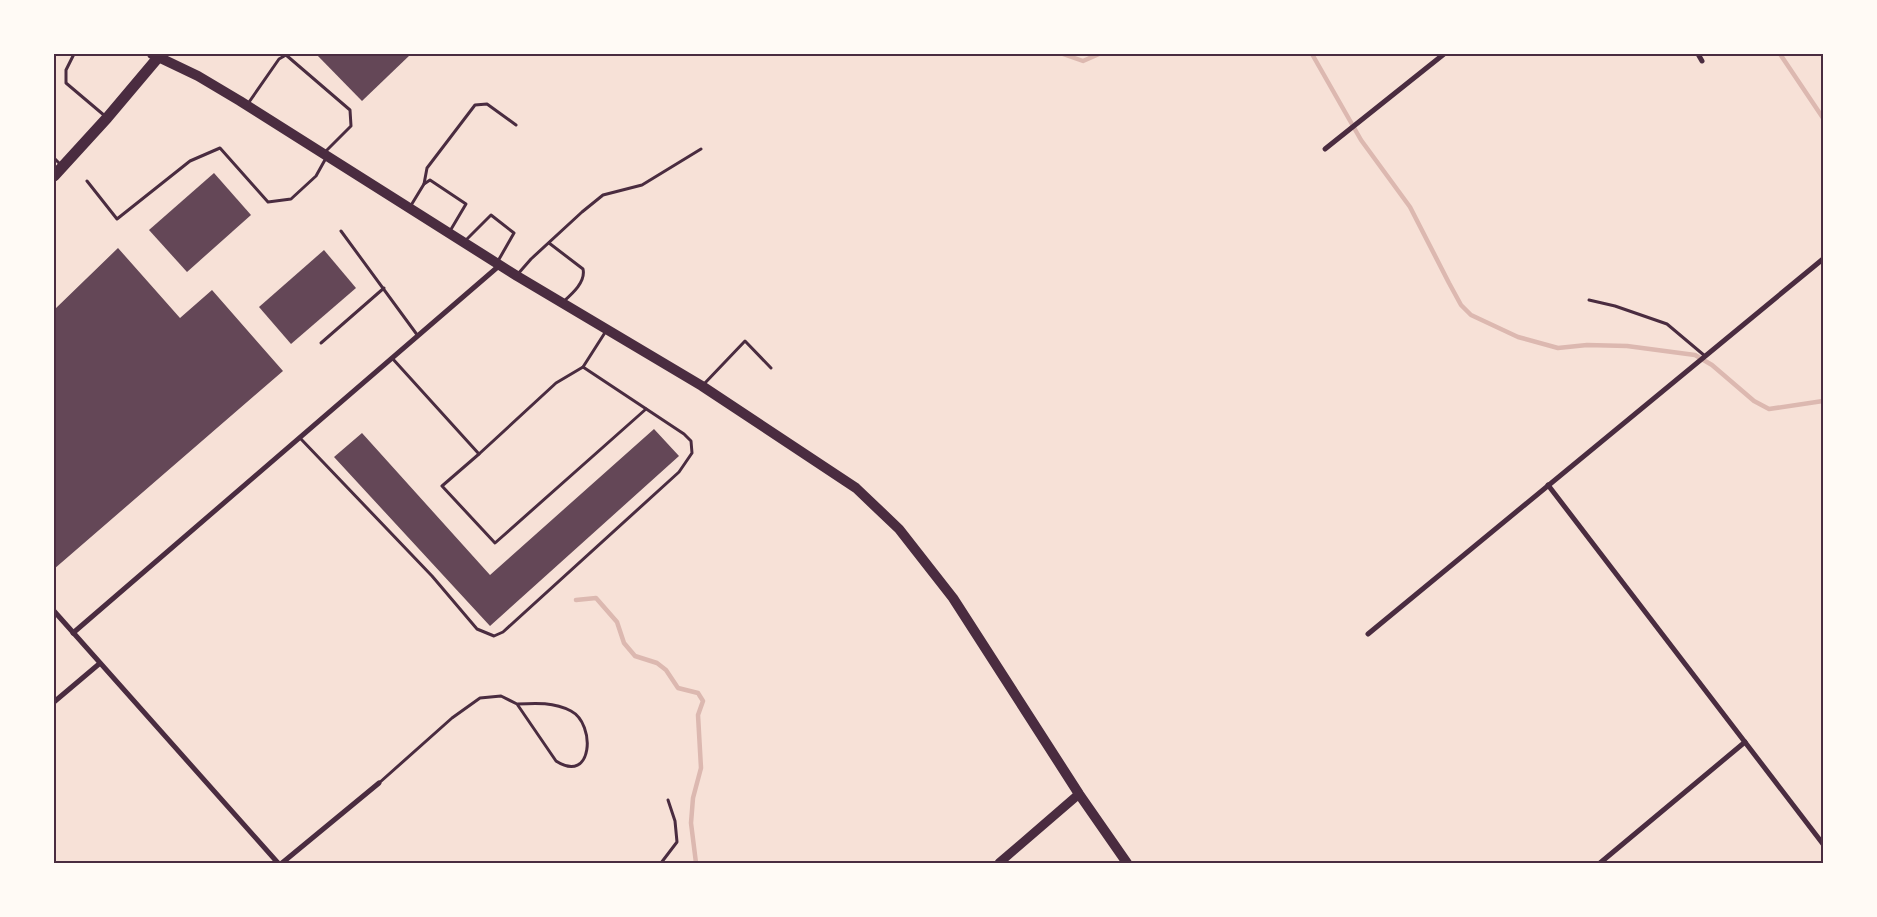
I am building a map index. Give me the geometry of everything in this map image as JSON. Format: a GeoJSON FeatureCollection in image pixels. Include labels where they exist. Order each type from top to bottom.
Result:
{"type":"FeatureCollection","features":[{"type":"Feature","properties":{"kind":"main road"},"geometry":{"type":"LineString","coordinates":[[54,176],[58,162],[107,118],[157,55],[198,76],[247,105],[324,156],[410,207],[517,276],[702,386],[856,488],[899,529],[953,598],[1079,794],[1127,863]]}},
{"type":"Feature","properties":{"kind":"street"},"geometry":{"type":"LineString","coordinates":[[1325,149],[1444,54]]}},
{"type":"Feature","properties":{"kind":"street"},"geometry":{"type":"LineString","coordinates":[[1698,54],[1702,61]]}},
{"type":"Feature","properties":{"kind":"street"},"geometry":{"type":"LineString","coordinates":[[1368,634],[1823,259]]}},
{"type":"Feature","properties":{"kind":"street"},"geometry":{"type":"LineString","coordinates":[[73,633],[418,336],[498,264]]}},
{"type":"Feature","properties":{"kind":"street"},"geometry":{"type":"LineString","coordinates":[[1548,486],[1823,844]]}},
{"type":"Feature","properties":{"kind":"street"},"geometry":{"type":"LineString","coordinates":[[54,611],[99,664],[280,863],[379,783]]}},
{"type":"Feature","properties":{"kind":"street"},"geometry":{"type":"LineString","coordinates":[[54,702],[99,664]]}},
{"type":"Feature","properties":{"kind":"street"},"geometry":{"type":"LineString","coordinates":[[1600,863],[1745,742]]}},
{"type":"Feature","properties":{"kind":"street"},"geometry":{"type":"LineString","coordinates":[[999,863],[1079,794]]}},
{"type":"Feature","properties":{"kind":"lane"},"geometry":{"type":"LineString","coordinates":[[74,54],[66,70],[66,83],[107,118]]}},
{"type":"Feature","properties":{"kind":"lane"},"geometry":{"type":"LineString","coordinates":[[87,181],[118,219],[190,161],[220,148],[268,202],[291,199],[316,176],[324,156],[351,126],[350,110],[286,54],[279,59],[247,105]]}},
{"type":"Feature","properties":{"kind":"lane"},"geometry":{"type":"LineString","coordinates":[[410,207],[424,184],[428,168],[475,105],[487,104],[516,125]]}},
{"type":"Feature","properties":{"kind":"lane"},"geometry":{"type":"LineString","coordinates":[[517,276],[549,242],[603,195],[642,185],[702,149]]}},
{"type":"Feature","properties":{"kind":"lane"},"geometry":{"type":"LineString","coordinates":[[424,184],[430,180],[466,204],[450,232]]}},
{"type":"Feature","properties":{"kind":"lane"},"geometry":{"type":"LineString","coordinates":[[465,242],[491,215],[514,233],[498,264]]}},
{"type":"Feature","properties":{"kind":"lane"},"geometry":{"type":"LineString","coordinates":[[341,231],[418,336]]}},
{"type":"Feature","properties":{"kind":"lane"},"geometry":{"type":"LineString","coordinates":[[549,242],[583,269],[584,274],[580,283],[562,302]]}},
{"type":"Feature","properties":{"kind":"lane"},"geometry":{"type":"LineString","coordinates":[[320,343],[384,288]]}},
{"type":"Feature","properties":{"kind":"lane"},"geometry":{"type":"LineString","coordinates":[[1589,300],[1615,306],[1667,324],[1705,356]]}},
{"type":"Feature","properties":{"kind":"lane"},"geometry":{"type":"LineString","coordinates":[[607,330],[583,367],[556,383],[442,486],[495,542],[646,409]]}},
{"type":"Feature","properties":{"kind":"lane"},"geometry":{"type":"LineString","coordinates":[[702,386],[745,341],[771,368]]}},
{"type":"Feature","properties":{"kind":"lane"},"geometry":{"type":"LineString","coordinates":[[392,358],[479,454]]}},
{"type":"Feature","properties":{"kind":"lane"},"geometry":{"type":"LineString","coordinates":[[300,438],[425,570],[477,630],[494,636],[503,632],[687,462],[692,453],[691,441],[583,367]]}},
{"type":"Feature","properties":{"kind":"lane"},"geometry":{"type":"LineString","coordinates":[[379,783],[452,718],[480,698],[501,696],[517,704],[549,703],[573,712],[584,728],[589,742],[585,759],[576,766],[565,766],[556,761],[517,704]]}},
{"type":"Feature","properties":{"kind":"lane"},"geometry":{"type":"LineString","coordinates":[[661,863],[677,842],[675,821],[668,800]]}},
{"type":"Feature","properties":{"kind":"building"},"geometry":{"type":"Polygon","coordinates":[[[316,54],[411,54],[362,101],[316,54]]]}},
{"type":"Feature","properties":{"kind":"building"},"geometry":{"type":"Polygon","coordinates":[[[214,173],[251,215],[187,272],[149,230],[214,173]]]}},
{"type":"Feature","properties":{"kind":"building"},"geometry":{"type":"Polygon","coordinates":[[[118,248],[180,318],[212,290],[283,371],[54,569],[54,310],[118,248]]]}},
{"type":"Feature","properties":{"kind":"building"},"geometry":{"type":"Polygon","coordinates":[[[324,250],[356,288],[291,344],[259,307],[324,250]]]}},
{"type":"Feature","properties":{"kind":"building"},"geometry":{"type":"Polygon","coordinates":[[[654,429],[679,456],[490,626],[334,457],[362,433],[490,575],[654,429]]]}},
{"type":"Feature","properties":{"kind":"waterway"},"geometry":{"type":"LineString","coordinates":[[1063,54],[1083,61],[1099,54]]}},
{"type":"Feature","properties":{"kind":"waterway"},"geometry":{"type":"LineString","coordinates":[[1312,54],[1361,140],[1410,207],[1461,305],[1471,315],[1518,337],[1558,348],[1587,345],[1627,346],[1695,355],[1712,365],[1754,401],[1769,409],[1823,401]]}},
{"type":"Feature","properties":{"kind":"waterway"},"geometry":{"type":"LineString","coordinates":[[1780,54],[1823,118]]}},
{"type":"Feature","properties":{"kind":"waterway"},"geometry":{"type":"LineString","coordinates":[[576,600],[596,598],[617,622],[624,643],[635,656],[657,663],[666,670],[678,688],[698,693],[703,701],[698,715],[701,768],[693,798],[691,823],[696,863]]}}]}
